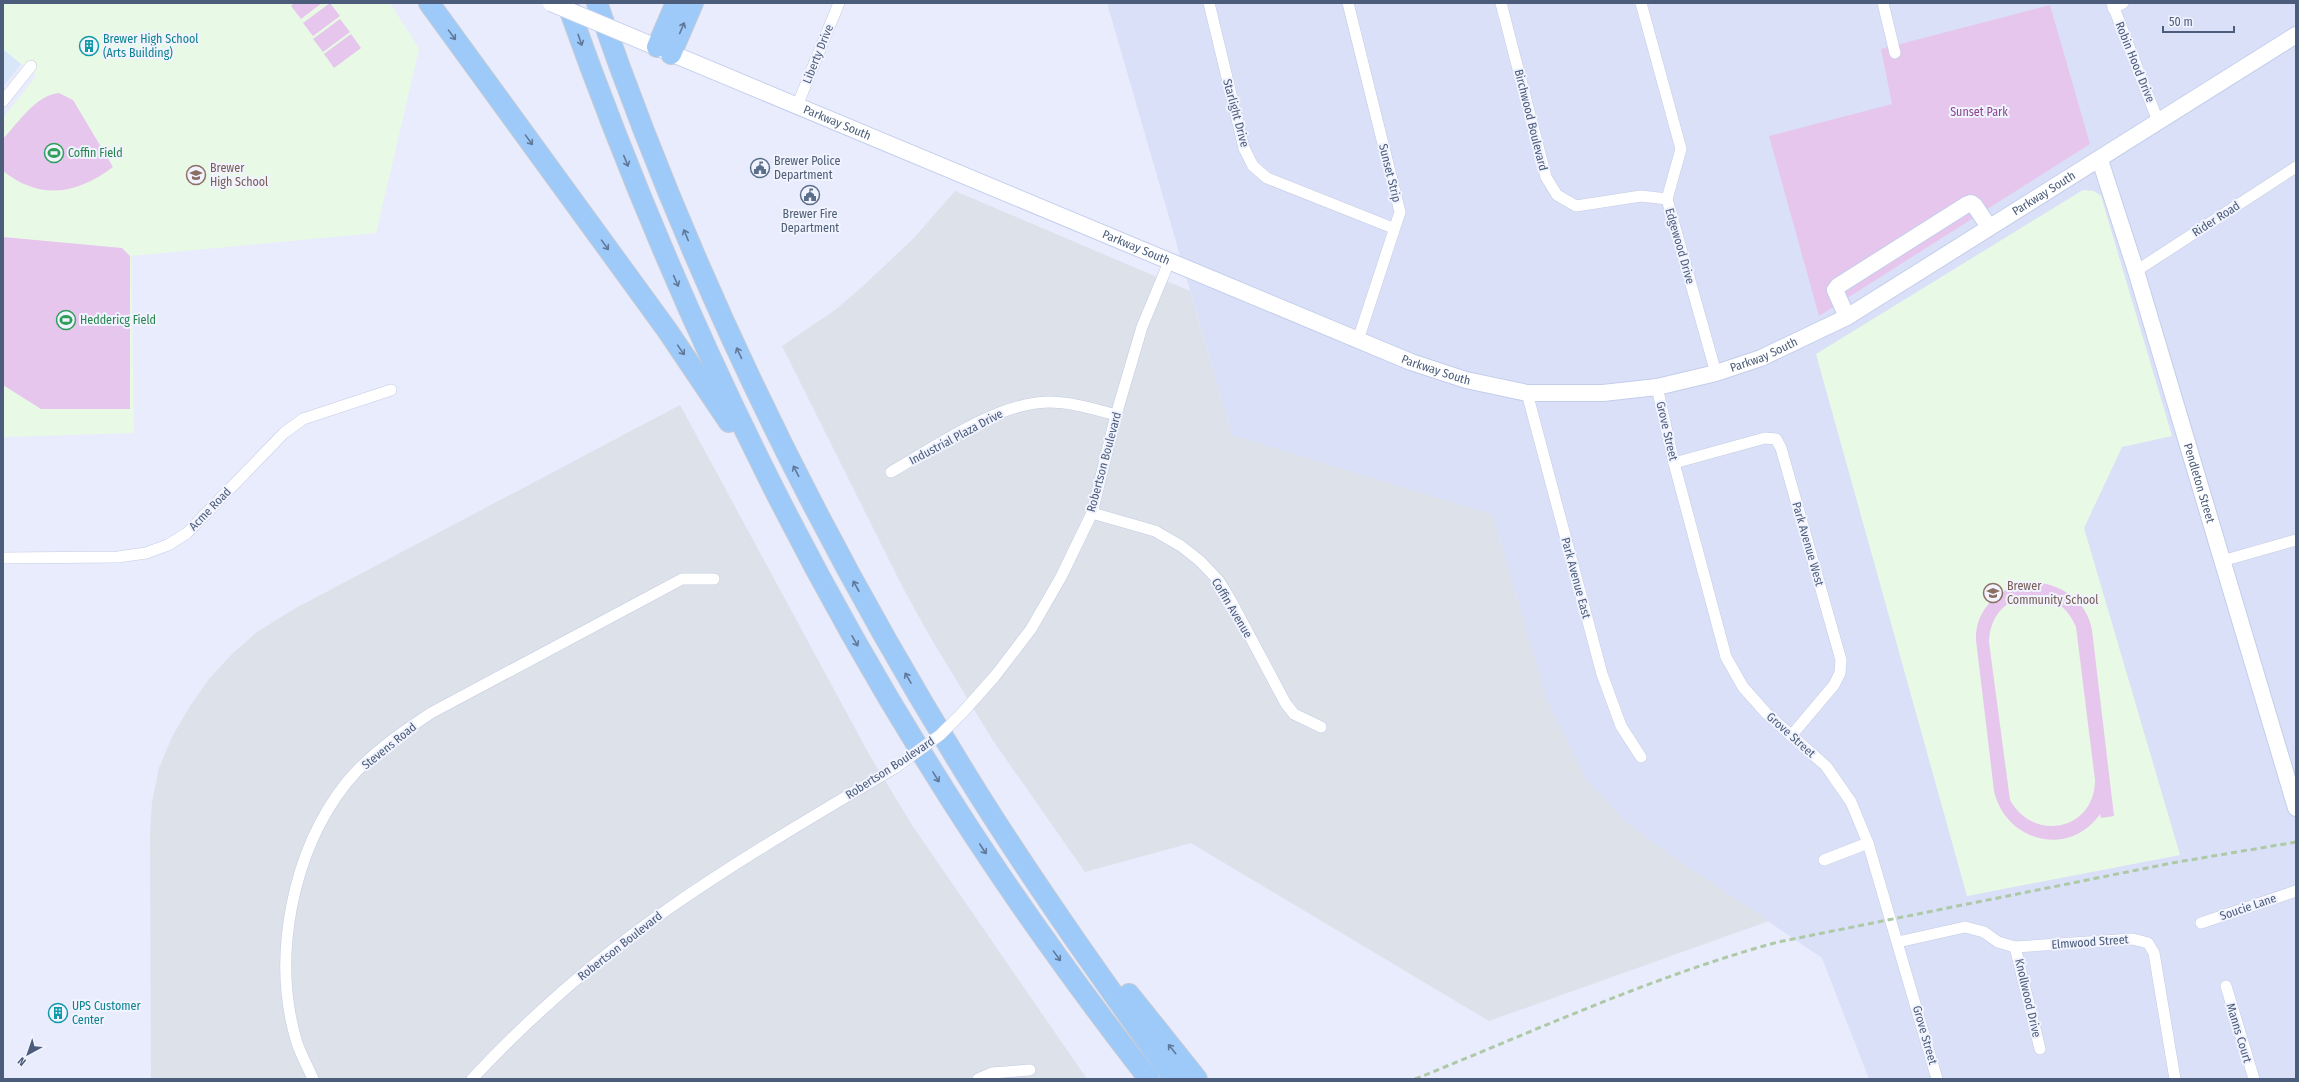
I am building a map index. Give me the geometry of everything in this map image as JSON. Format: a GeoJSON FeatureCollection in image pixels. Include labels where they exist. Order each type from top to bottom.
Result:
{"type":"FeatureCollection","features":[{"type":"Feature","properties":{"kind":"highway"},"geometry":{"type":"LineString","coordinates":[[429,3],[695,369],[738,438],[816,570],[891,703],[958,811],[1036,928],[1149,1079]]}},
{"type":"Feature","properties":{"kind":"highway"},"geometry":{"type":"LineString","coordinates":[[567,3],[619,142],[683,298],[743,426],[816,570]]}},
{"type":"Feature","properties":{"kind":"highway"},"geometry":{"type":"LineString","coordinates":[[597,3],[640,122],[690,245],[781,441],[835,547],[888,644],[946,741],[1017,854],[1174,1079]]}},
{"type":"Feature","properties":{"kind":"highway"},"geometry":{"type":"LineString","coordinates":[[664,50],[676,3]]}},
{"type":"Feature","properties":{"kind":"highway"},"geometry":{"type":"LineString","coordinates":[[664,50],[693,3]]}},
{"type":"Feature","properties":{"kind":"highway"},"geometry":{"type":"LineString","coordinates":[[1017,854],[1197,1079]]}},
{"type":"Feature","properties":{"kind":"highway"},"geometry":{"type":"LineString","coordinates":[[1096,1010],[1139,1079]]}},
{"type":"Feature","properties":{"kind":"main road","name":"Parkway South"},"geometry":{"type":"LineString","coordinates":[[551,3],[1065,216],[1169,262],[1411,362],[1459,377],[1526,393],[1603,393],[1657,387],[1716,374],[1761,358],[1848,317],[1989,227],[2100,160],[2158,121],[2296,35]]}},
{"type":"Feature","properties":{"kind":"main road","name":"Pendleton Street"},"geometry":{"type":"LineString","coordinates":[[2100,160],[2136,271],[2222,561],[2294,790],[2296,808]]}},
{"type":"Feature","properties":{"kind":"main road"},"geometry":{"type":"LineString","coordinates":[[1848,317],[1835,290],[1838,286],[1971,203],[1975,206],[1989,227]]}},
{"type":"Feature","properties":{"kind":"street","name":"Liberty Drive"},"geometry":{"type":"LineString","coordinates":[[797,106],[839,3]]}},
{"type":"Feature","properties":{"kind":"street","name":"Starlight Drive"},"geometry":{"type":"LineString","coordinates":[[1209,3],[1244,148],[1253,166],[1267,178],[1393,228]]}},
{"type":"Feature","properties":{"kind":"street","name":"Sunset Strip"},"geometry":{"type":"LineString","coordinates":[[1348,3],[1400,212],[1393,228],[1358,340]]}},
{"type":"Feature","properties":{"kind":"street","name":"Birchwood Boulevard"},"geometry":{"type":"LineString","coordinates":[[1501,3],[1546,177],[1557,195],[1576,206],[1641,196],[1666,199]]}},
{"type":"Feature","properties":{"kind":"street","name":"Edgewood Drive"},"geometry":{"type":"LineString","coordinates":[[1641,3],[1681,149],[1666,199],[1716,374]]}},
{"type":"Feature","properties":{"kind":"street"},"geometry":{"type":"LineString","coordinates":[[1883,3],[1895,53]]}},
{"type":"Feature","properties":{"kind":"street","name":"Robin Hood Drive"},"geometry":{"type":"LineString","coordinates":[[2116,5],[2158,121]]}},
{"type":"Feature","properties":{"kind":"street"},"geometry":{"type":"LineString","coordinates":[[3,101],[31,66]]}},
{"type":"Feature","properties":{"kind":"street","name":"Rider Road"},"geometry":{"type":"LineString","coordinates":[[2136,271],[2296,167]]}},
{"type":"Feature","properties":{"kind":"street","name":"Robertson Boulevard"},"geometry":{"type":"LineString","coordinates":[[472,1079],[552,1001],[651,920],[735,864],[896,767],[934,740],[963,712],[1001,668],[1033,625],[1061,576],[1092,513],[1116,415],[1142,327],[1169,262]]}},
{"type":"Feature","properties":{"kind":"street","name":"Grove Street"},"geometry":{"type":"LineString","coordinates":[[1657,387],[1674,462],[1726,657],[1743,687],[1791,736],[1826,766],[1851,802],[1868,843],[1937,1079]]}},
{"type":"Feature","properties":{"kind":"street","name":"Acme Road"},"geometry":{"type":"LineString","coordinates":[[3,558],[118,557],[146,553],[168,545],[188,533],[284,433],[304,420],[391,390]]}},
{"type":"Feature","properties":{"kind":"street","name":"Park Avenue East"},"geometry":{"type":"LineString","coordinates":[[1526,393],[1602,674],[1621,726],[1641,757]]}},
{"type":"Feature","properties":{"kind":"street","name":"Industrial Plaza Drive"},"geometry":{"type":"LineString","coordinates":[[891,472],[993,416],[1025,405],[1048,402],[1069,403],[1116,415]]}},
{"type":"Feature","properties":{"kind":"street","name":"Park Avenue West"},"geometry":{"type":"LineString","coordinates":[[1674,462],[1765,438],[1776,439],[1782,448],[1841,660],[1840,673],[1834,685],[1791,736]]}},
{"type":"Feature","properties":{"kind":"street","name":"Coffin Avenue"},"geometry":{"type":"LineString","coordinates":[[1092,513],[1155,532],[1181,546],[1200,561],[1219,581],[1230,599],[1286,704],[1294,714],[1321,727]]}},
{"type":"Feature","properties":{"kind":"street"},"geometry":{"type":"LineString","coordinates":[[2222,561],[2296,540]]}},
{"type":"Feature","properties":{"kind":"street","name":"Stevens Road"},"geometry":{"type":"LineString","coordinates":[[313,1079],[297,1043],[290,1005],[286,972],[288,933],[293,897],[304,860],[318,830],[348,782],[372,757],[402,732],[431,713],[682,579],[714,579]]}},
{"type":"Feature","properties":{"kind":"street"},"geometry":{"type":"LineString","coordinates":[[1824,860],[1868,843]]}},
{"type":"Feature","properties":{"kind":"street","name":"Soucie Lane"},"geometry":{"type":"LineString","coordinates":[[2201,923],[2296,891]]}},
{"type":"Feature","properties":{"kind":"street","name":"Elmwood Street"},"geometry":{"type":"LineString","coordinates":[[1898,942],[1965,927],[1984,932],[1998,942],[2016,947],[2133,939],[2148,943],[2154,953],[2175,1079]]}},
{"type":"Feature","properties":{"kind":"street","name":"Knollwood Drive"},"geometry":{"type":"LineString","coordinates":[[2016,947],[2040,1049]]}},
{"type":"Feature","properties":{"kind":"street","name":"Manns Court"},"geometry":{"type":"LineString","coordinates":[[2226,986],[2254,1079]]}},
{"type":"Feature","properties":{"kind":"street"},"geometry":{"type":"LineString","coordinates":[[978,1079],[992,1073],[1030,1070]]}},
{"type":"Feature","properties":{"kind":"shaded area","name":"Brewer High School"},"geometry":{"type":"Polygon","coordinates":[[[3,3],[390,3],[419,49],[376,233],[131,256],[134,433],[3,437],[3,118],[36,76],[3,49],[3,3]]]}},
{"type":"Feature","properties":{"kind":"shaded area"},"geometry":{"type":"Polygon","coordinates":[[[1107,3],[2296,3],[2296,1079],[1869,1079],[1822,958],[1679,861],[1625,821],[1586,779],[1547,700],[1493,515],[1232,435],[1107,3]]]}},
{"type":"Feature","properties":{"kind":"shaded area"},"geometry":{"type":"Polygon","coordinates":[[[3,49],[21,64],[3,87],[3,49]]]}},
{"type":"Feature","properties":{"kind":"shaded area","name":"Brewer Community School"},"geometry":{"type":"Polygon","coordinates":[[[2083,190],[2094,191],[2101,196],[2172,436],[2122,447],[2084,528],[2180,855],[1967,896],[1816,354],[2083,190]]]}},
{"type":"Feature","properties":{"kind":"shaded area"},"geometry":{"type":"Polygon","coordinates":[[[955,191],[1190,291],[1232,435],[1493,515],[1547,700],[1586,779],[1625,821],[1679,861],[1769,921],[1489,1021],[1191,843],[1085,872],[992,739],[929,635],[902,586],[782,346],[835,310],[863,286],[914,238],[955,191]]]}},
{"type":"Feature","properties":{"kind":"shaded area"},"geometry":{"type":"Polygon","coordinates":[[[680,405],[870,756],[914,828],[1087,1079],[151,1079],[150,833],[152,802],[159,768],[172,737],[190,706],[209,679],[232,654],[257,632],[294,609],[680,405]]]}},
{"type":"Feature","properties":{"kind":"green space"},"geometry":{"type":"Polygon","coordinates":[[[294,3],[322,3],[301,19],[291,6],[294,3]]]}},
{"type":"Feature","properties":{"kind":"green space"},"geometry":{"type":"Polygon","coordinates":[[[330,3],[340,16],[313,36],[303,23],[330,3]]]}},
{"type":"Feature","properties":{"kind":"green space","name":"Sunset Park"},"geometry":{"type":"Polygon","coordinates":[[[2050,5],[2090,144],[1819,316],[1769,136],[1892,104],[1881,49],[2050,5]]]}},
{"type":"Feature","properties":{"kind":"green space"},"geometry":{"type":"Polygon","coordinates":[[[340,19],[350,32],[323,52],[313,39],[340,19]]]}},
{"type":"Feature","properties":{"kind":"green space"},"geometry":{"type":"Polygon","coordinates":[[[351,34],[361,48],[334,68],[324,54],[351,34]]]}},
{"type":"Feature","properties":{"kind":"green space","name":"Coffin Field"},"geometry":{"type":"Polygon","coordinates":[[[59,93],[73,100],[113,167],[86,183],[72,188],[45,190],[31,187],[17,181],[3,171],[3,139],[35,104],[51,95],[59,93]]]}},
{"type":"Feature","properties":{"kind":"green space","name":"Heddericg Field"},"geometry":{"type":"Polygon","coordinates":[[[3,237],[122,248],[130,256],[130,409],[41,409],[3,385],[3,237]]]}},
{"type":"Feature","properties":{"kind":"green space"},"geometry":{"type":"Polygon","coordinates":[[[2025,582],[2036,582],[2047,584],[2068,593],[2077,600],[2084,609],[2092,630],[2114,816],[2101,818],[2100,814],[2087,828],[2072,836],[2056,840],[2040,838],[2024,832],[2011,822],[2000,808],[1994,791],[1976,640],[1977,629],[1979,619],[1990,602],[2006,590],[2025,582]],[[2033,595],[2023,597],[2007,604],[1996,616],[1992,624],[1989,642],[2010,800],[2021,814],[2033,822],[2047,826],[2062,825],[2074,820],[2085,810],[2092,797],[2095,780],[2076,627],[2065,609],[2054,601],[2033,595]]]}},
{"type":"Feature","properties":{"kind":"railway"},"geometry":{"type":"LineString","coordinates":[[1415,1079],[1595,1005],[1685,971],[1778,942],[2172,863],[2296,842]]}},
{"type":"Feature","properties":{"kind":"place","name":"Brewer High School (Arts Building)"},"geometry":{"type":"Point","coordinates":[89,46]}},
{"type":"Feature","properties":{"kind":"place","name":"Coffin Field"},"geometry":{"type":"Point","coordinates":[54,153]}},
{"type":"Feature","properties":{"kind":"place","name":"Brewer Police Department"},"geometry":{"type":"Point","coordinates":[760,168]}},
{"type":"Feature","properties":{"kind":"place","name":"Brewer High School"},"geometry":{"type":"Point","coordinates":[196,175]}},
{"type":"Feature","properties":{"kind":"place","name":"Brewer Fire Department"},"geometry":{"type":"Point","coordinates":[810,195]}},
{"type":"Feature","properties":{"kind":"place","name":"Heddericg Field"},"geometry":{"type":"Point","coordinates":[66,320]}},
{"type":"Feature","properties":{"kind":"place","name":"Brewer Community School"},"geometry":{"type":"Point","coordinates":[1993,593]}},
{"type":"Feature","properties":{"kind":"place","name":"UPS Customer Center"},"geometry":{"type":"Point","coordinates":[58,1013]}}]}
